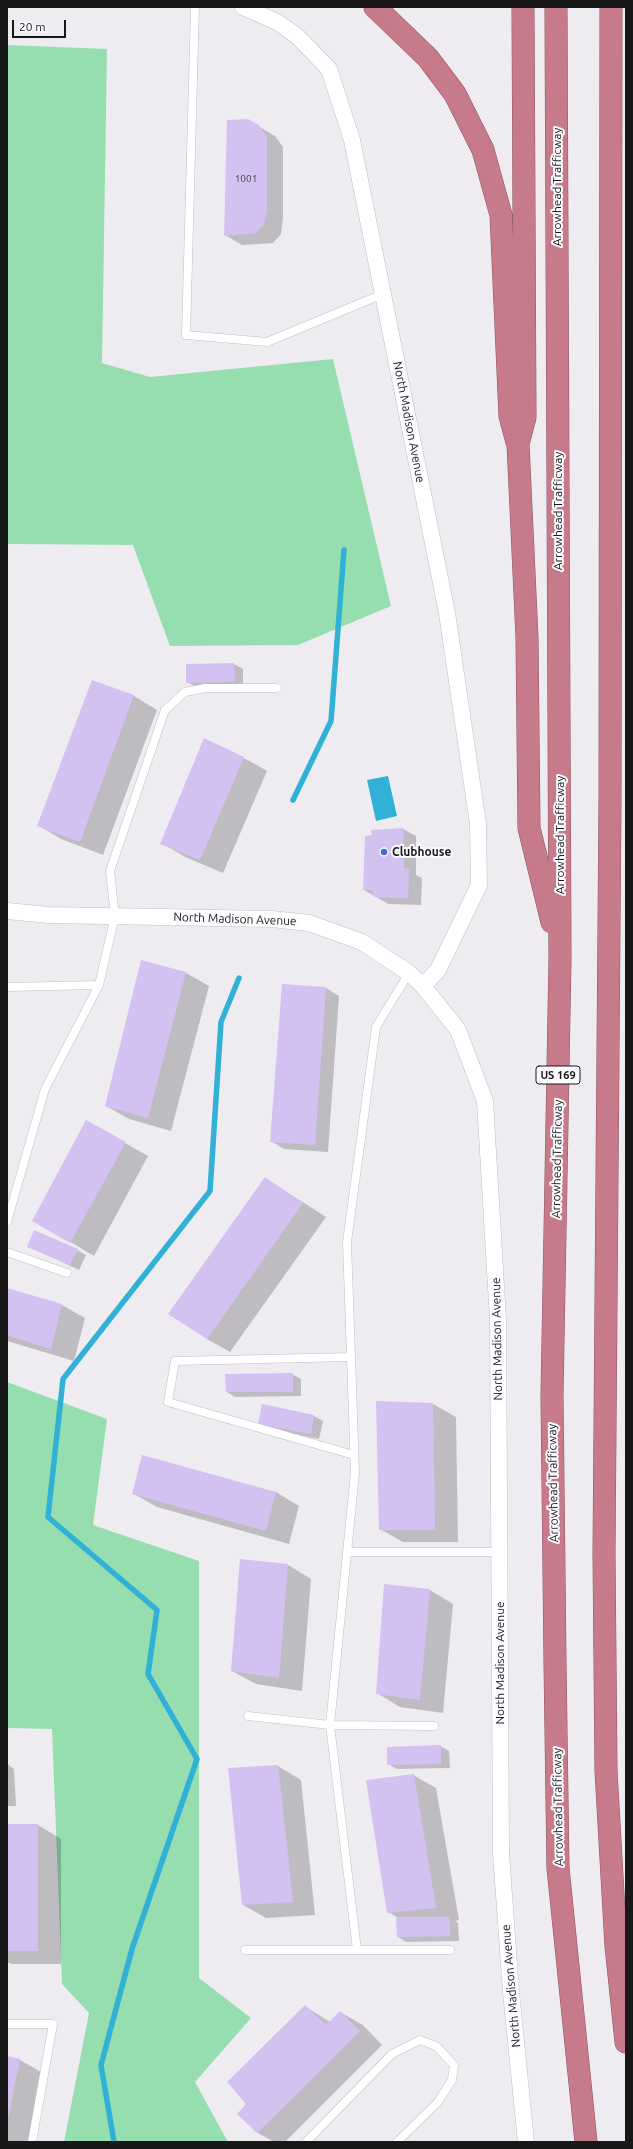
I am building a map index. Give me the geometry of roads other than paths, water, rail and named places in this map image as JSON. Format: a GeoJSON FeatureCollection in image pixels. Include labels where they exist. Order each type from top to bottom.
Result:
{"type":"FeatureCollection","features":[{"type":"Feature","properties":{"kind":"highway"},"geometry":{"type":"LineString","coordinates":[[375,7],[428,58],[455,94],[483,150],[501,215],[510,416],[518,444],[527,637],[529,828],[560,959]]}},
{"type":"Feature","properties":{"kind":"highway"},"geometry":{"type":"LineString","coordinates":[[518,444],[525,417],[523,7]]}},
{"type":"Feature","properties":{"kind":"highway","name":"Arrowhead Trafficway"},"geometry":{"type":"LineString","coordinates":[[556,7],[560,959],[552,1395],[558,1860],[586,2142]]}},
{"type":"Feature","properties":{"kind":"highway"},"geometry":{"type":"LineString","coordinates":[[611,7],[610,800],[604,1553],[606,1771],[616,1946],[626,2042]]}},
{"type":"Feature","properties":{"kind":"highway"},"geometry":{"type":"LineString","coordinates":[[610,800],[626,686]]}},
{"type":"Feature","properties":{"kind":"street","name":"North Madison Avenue"},"geometry":{"type":"LineString","coordinates":[[243,7],[277,22],[297,36],[315,52],[329,69],[352,140],[455,657],[478,824],[479,886],[438,970],[423,986]]}},
{"type":"Feature","properties":{"kind":"street","name":"North Madison Avenue"},"geometry":{"type":"LineString","coordinates":[[7,910],[49,915],[272,919],[309,923],[362,942],[409,973],[423,986],[458,1030],[485,1100],[498,1320],[501,1853],[511,1992],[526,2142]]}},
{"type":"Feature","properties":{"kind":"lane"},"geometry":{"type":"LineString","coordinates":[[195,7],[186,336],[267,342],[383,294]]}},
{"type":"Feature","properties":{"kind":"lane"},"geometry":{"type":"LineString","coordinates":[[7,1222],[44,1090],[99,985],[116,916],[110,871],[165,710],[185,692],[205,688],[277,688]]}},
{"type":"Feature","properties":{"kind":"lane"},"geometry":{"type":"LineString","coordinates":[[357,1950],[330,1725],[355,1472],[347,1242],[376,1027],[409,973]]}},
{"type":"Feature","properties":{"kind":"lane"},"geometry":{"type":"LineString","coordinates":[[7,987],[99,985]]}},
{"type":"Feature","properties":{"kind":"lane"},"geometry":{"type":"LineString","coordinates":[[7,1252],[67,1273]]}},
{"type":"Feature","properties":{"kind":"lane"},"geometry":{"type":"LineString","coordinates":[[351,1357],[175,1362],[168,1402],[354,1454]]}},
{"type":"Feature","properties":{"kind":"lane"},"geometry":{"type":"LineString","coordinates":[[347,1552],[499,1552]]}},
{"type":"Feature","properties":{"kind":"lane"},"geometry":{"type":"LineString","coordinates":[[248,1716],[330,1725],[434,1726]]}},
{"type":"Feature","properties":{"kind":"lane"},"geometry":{"type":"LineString","coordinates":[[245,1950],[450,1950]]}},
{"type":"Feature","properties":{"kind":"lane"},"geometry":{"type":"LineString","coordinates":[[7,2024],[53,2024],[32,2142]]}},
{"type":"Feature","properties":{"kind":"lane"},"geometry":{"type":"LineString","coordinates":[[306,2142],[392,2054],[420,2040],[436,2046],[454,2065],[452,2080],[438,2102],[396,2142]]}},
{"type":"Feature","properties":{"kind":"water"},"geometry":{"type":"Polygon","coordinates":[[[388,776],[397,816],[376,821],[367,780],[388,776]]]}},
{"type":"Feature","properties":{"kind":"waterway"},"geometry":{"type":"LineString","coordinates":[[293,800],[331,721],[344,550]]}},
{"type":"Feature","properties":{"kind":"waterway"},"geometry":{"type":"LineString","coordinates":[[114,2142],[101,2065],[132,1949],[197,1759],[148,1674],[157,1610],[48,1517],[63,1379],[210,1191],[221,1022],[239,978]]}},
{"type":"Feature","properties":{"kind":"place","name":"Clubhouse"},"geometry":{"type":"Point","coordinates":[384,852]}}]}
